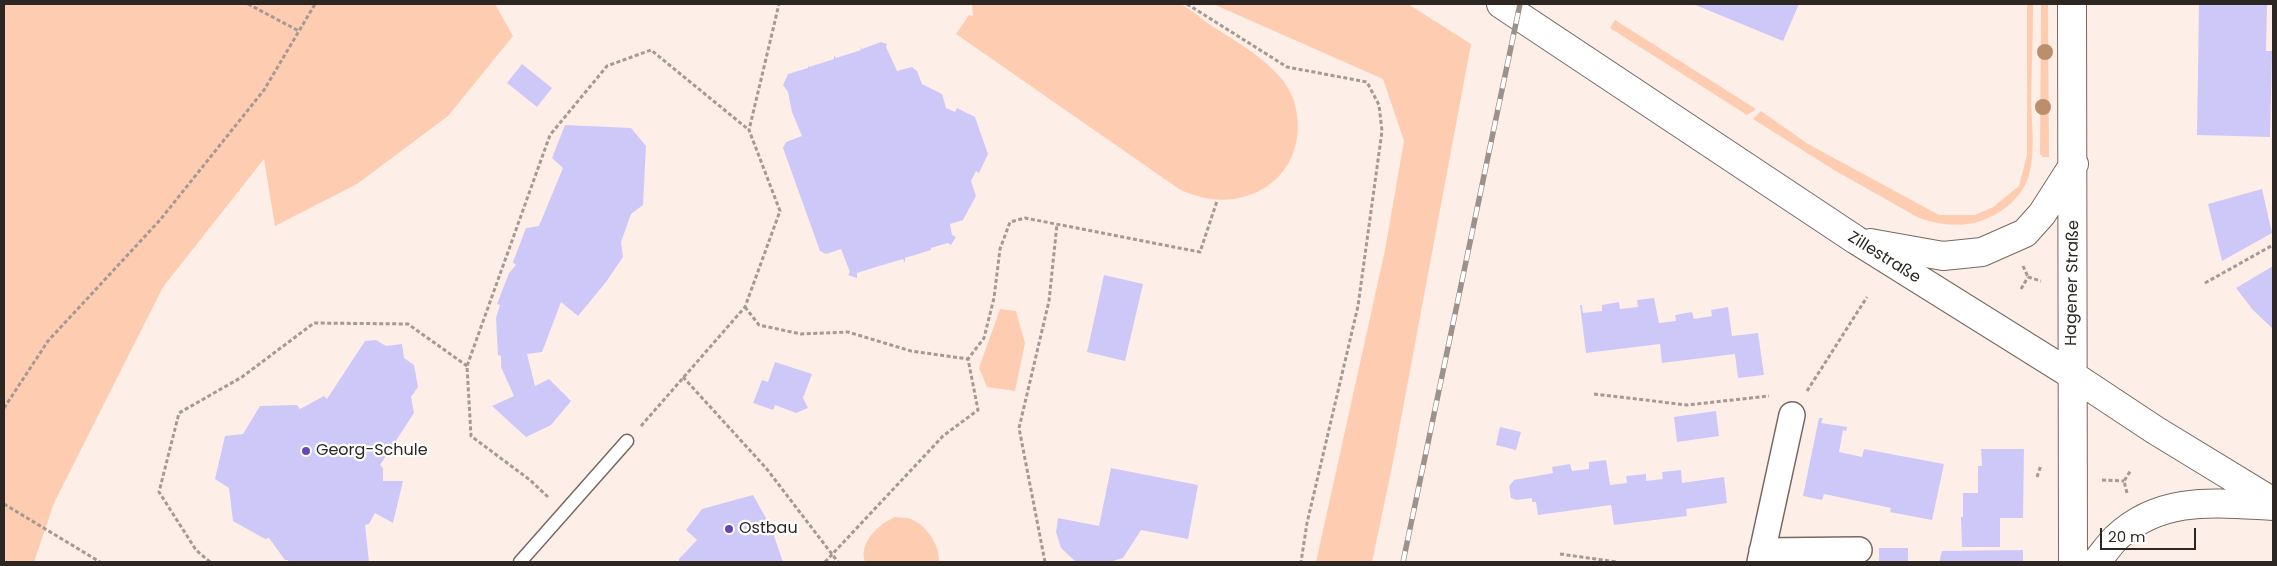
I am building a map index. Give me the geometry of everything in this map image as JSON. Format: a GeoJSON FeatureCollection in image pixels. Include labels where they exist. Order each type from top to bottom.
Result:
{"type":"FeatureCollection","features":[{"type":"Feature","properties":{"kind":"main road","name":"Zillestraße"},"geometry":{"type":"LineString","coordinates":[[1501,4],[1856,240],[2072,375],[2154,430],[2273,502]]}},
{"type":"Feature","properties":{"kind":"main road","name":"Hagener Straße"},"geometry":{"type":"LineString","coordinates":[[2072,4],[2074,164],[2073,562]]}},
{"type":"Feature","properties":{"kind":"main road"},"geometry":{"type":"LineString","coordinates":[[1856,240],[1944,256],[1982,252],[2025,233],[2042,214],[2074,164]]}},
{"type":"Feature","properties":{"kind":"main road"},"geometry":{"type":"LineString","coordinates":[[2096,562],[2115,539],[2126,530],[2140,520],[2166,508],[2202,503],[2273,506]]}},
{"type":"Feature","properties":{"kind":"street"},"geometry":{"type":"LineString","coordinates":[[1792,415],[1761,556],[1858,550]]}},
{"type":"Feature","properties":{"kind":"lane"},"geometry":{"type":"LineString","coordinates":[[520,562],[627,441]]}},
{"type":"Feature","properties":{"kind":"path"},"geometry":{"type":"LineString","coordinates":[[248,4],[299,31]]}},
{"type":"Feature","properties":{"kind":"path"},"geometry":{"type":"LineString","coordinates":[[4,408],[48,341],[160,220],[264,90],[315,4]]}},
{"type":"Feature","properties":{"kind":"path"},"geometry":{"type":"LineString","coordinates":[[749,130],[779,4]]}},
{"type":"Feature","properties":{"kind":"path"},"geometry":{"type":"LineString","coordinates":[[1187,4],[1287,67],[1367,82],[1379,105],[1382,131],[1358,306],[1307,523],[1300,562]]}},
{"type":"Feature","properties":{"kind":"path"},"geometry":{"type":"LineString","coordinates":[[564,512],[530,480],[471,436],[467,366],[550,136],[607,66],[651,50],[749,130],[780,211],[745,306],[627,441]]}},
{"type":"Feature","properties":{"kind":"path"},"geometry":{"type":"LineString","coordinates":[[825,562],[943,436],[978,410],[968,359],[984,338],[994,298],[1000,249],[1010,222],[1025,218],[1200,252],[1217,201]]}},
{"type":"Feature","properties":{"kind":"path"},"geometry":{"type":"LineString","coordinates":[[1045,562],[1019,428],[1049,301],[1057,224]]}},
{"type":"Feature","properties":{"kind":"path"},"geometry":{"type":"LineString","coordinates":[[2206,283],[2273,245]]}},
{"type":"Feature","properties":{"kind":"path"},"geometry":{"type":"LineString","coordinates":[[2022,289],[2028,277],[2049,283]]}},
{"type":"Feature","properties":{"kind":"path"},"geometry":{"type":"LineString","coordinates":[[1594,394],[1687,405],[1771,395],[1792,415],[1867,297]]}},
{"type":"Feature","properties":{"kind":"path"},"geometry":{"type":"LineString","coordinates":[[745,306],[759,325],[801,334],[848,332],[911,351],[968,359]]}},
{"type":"Feature","properties":{"kind":"path"},"geometry":{"type":"LineString","coordinates":[[210,562],[196,550],[160,492],[179,413],[242,377],[314,323],[408,324],[467,366]]}},
{"type":"Feature","properties":{"kind":"path"},"geometry":{"type":"LineString","coordinates":[[683,377],[766,468],[838,562]]}},
{"type":"Feature","properties":{"kind":"path"},"geometry":{"type":"LineString","coordinates":[[2102,480],[2124,481],[2131,470]]}},
{"type":"Feature","properties":{"kind":"path"},"geometry":{"type":"LineString","coordinates":[[4,504],[100,562]]}},
{"type":"Feature","properties":{"kind":"path"},"geometry":{"type":"LineString","coordinates":[[1560,554],[1617,562]]}},
{"type":"Feature","properties":{"kind":"shaded area"},"geometry":{"type":"Polygon","coordinates":[[[4,4],[495,4],[513,36],[448,116],[357,184],[275,226],[264,159],[163,287],[54,503],[34,562],[4,562],[4,4]]]}},
{"type":"Feature","properties":{"kind":"shaded area"},"geometry":{"type":"Polygon","coordinates":[[[972,4],[1180,4],[1258,56],[1280,77],[1289,89],[1294,101],[1298,127],[1294,151],[1284,170],[1269,185],[1249,195],[1227,200],[1203,198],[1179,189],[956,34],[969,15],[973,16],[972,4]]]}},
{"type":"Feature","properties":{"kind":"shaded area"},"geometry":{"type":"Polygon","coordinates":[[[1213,4],[1408,4],[1471,44],[1392,467],[1372,562],[1316,562],[1385,250],[1404,141],[1383,79],[1213,4]]]}},
{"type":"Feature","properties":{"kind":"shaded area"},"geometry":{"type":"Polygon","coordinates":[[[2027,4],[2033,4],[2031,95],[2033,145],[2031,165],[2027,180],[2018,196],[2008,206],[1987,219],[1954,225],[1931,222],[1919,218],[1834,170],[1753,119],[1761,111],[1808,144],[1939,215],[1975,215],[1993,207],[2019,186],[2027,155],[2027,4]]]}},
{"type":"Feature","properties":{"kind":"shaded area"},"geometry":{"type":"Polygon","coordinates":[[[2041,4],[2048,4],[2049,157],[2043,157],[2040,154],[2041,4]]]}},
{"type":"Feature","properties":{"kind":"shaded area"},"geometry":{"type":"Polygon","coordinates":[[[1615,20],[1756,109],[1747,115],[1610,28],[1615,20]]]}},
{"type":"Feature","properties":{"kind":"shaded area"},"geometry":{"type":"Polygon","coordinates":[[[1000,309],[1016,311],[1025,343],[1015,391],[987,387],[979,368],[1000,309]]]}},
{"type":"Feature","properties":{"kind":"shaded area"},"geometry":{"type":"Polygon","coordinates":[[[895,517],[911,519],[927,531],[935,543],[939,562],[865,562],[864,548],[871,535],[883,524],[895,517]]]}},
{"type":"Feature","properties":{"kind":"building"},"geometry":{"type":"Polygon","coordinates":[[[1693,4],[1799,4],[1783,41],[1693,4]]]}},
{"type":"Feature","properties":{"kind":"building"},"geometry":{"type":"Polygon","coordinates":[[[2199,4],[2267,4],[2266,51],[2272,51],[2270,137],[2197,135],[2199,4]]]}},
{"type":"Feature","properties":{"kind":"building"},"geometry":{"type":"Polygon","coordinates":[[[881,42],[887,44],[886,47],[897,71],[912,67],[917,71],[922,84],[942,94],[946,108],[955,112],[957,108],[975,117],[988,154],[979,173],[976,171],[971,181],[976,196],[963,220],[950,224],[952,235],[956,237],[951,245],[948,243],[905,258],[905,263],[903,259],[857,273],[857,278],[848,275],[850,272],[841,249],[826,254],[820,251],[783,148],[786,142],[802,136],[792,112],[788,92],[783,85],[788,74],[808,68],[808,65],[809,67],[834,59],[834,55],[836,58],[861,50],[860,46],[862,49],[881,42]]]}},
{"type":"Feature","properties":{"kind":"building"},"geometry":{"type":"Polygon","coordinates":[[[522,64],[552,88],[537,107],[507,83],[522,64]]]}},
{"type":"Feature","properties":{"kind":"building"},"geometry":{"type":"Polygon","coordinates":[[[565,125],[631,128],[646,146],[643,205],[631,214],[621,242],[623,257],[606,282],[578,316],[561,302],[542,352],[527,354],[535,386],[549,379],[571,401],[551,425],[526,437],[492,406],[514,396],[501,367],[501,356],[498,355],[496,318],[500,305],[497,304],[509,273],[516,265],[513,262],[526,228],[539,226],[563,168],[552,158],[565,125]]]}},
{"type":"Feature","properties":{"kind":"building"},"geometry":{"type":"Polygon","coordinates":[[[2262,189],[2272,233],[2222,261],[2208,204],[2262,189]]]}},
{"type":"Feature","properties":{"kind":"building"},"geometry":{"type":"Polygon","coordinates":[[[2273,266],[2273,329],[2253,310],[2236,288],[2273,266]]]}},
{"type":"Feature","properties":{"kind":"building"},"geometry":{"type":"Polygon","coordinates":[[[1104,275],[1143,284],[1125,361],[1087,352],[1104,275]]]}},
{"type":"Feature","properties":{"kind":"building"},"geometry":{"type":"Polygon","coordinates":[[[1654,298],[1659,323],[1676,321],[1675,315],[1692,312],[1694,319],[1712,316],[1711,310],[1728,307],[1732,336],[1758,333],[1764,375],[1738,378],[1735,354],[1662,363],[1660,344],[1586,353],[1580,305],[1582,305],[1583,313],[1602,311],[1602,305],[1619,302],[1620,309],[1638,307],[1637,300],[1654,298]]]}},
{"type":"Feature","properties":{"kind":"building","name":"Georg-Schule"},"geometry":{"type":"Polygon","coordinates":[[[376,340],[386,346],[402,344],[404,358],[414,365],[418,387],[411,397],[414,413],[380,465],[383,468],[383,481],[403,481],[393,523],[375,513],[369,524],[365,525],[369,562],[289,562],[285,560],[269,538],[265,539],[233,521],[229,488],[215,479],[225,436],[243,434],[260,406],[297,405],[300,409],[324,396],[327,399],[365,341],[376,340]]]}},
{"type":"Feature","properties":{"kind":"building"},"geometry":{"type":"Polygon","coordinates":[[[775,362],[812,374],[803,398],[808,408],[796,413],[775,405],[773,410],[753,403],[762,380],[768,382],[775,362]]]}},
{"type":"Feature","properties":{"kind":"building"},"geometry":{"type":"Polygon","coordinates":[[[1716,411],[1719,436],[1677,442],[1674,417],[1716,411]]]}},
{"type":"Feature","properties":{"kind":"building"},"geometry":{"type":"Polygon","coordinates":[[[1819,418],[1823,418],[1821,423],[1847,427],[1846,431],[1843,430],[1839,452],[1862,457],[1864,449],[1944,464],[1932,520],[1890,512],[1891,508],[1824,494],[1822,500],[1803,496],[1819,418]]]}},
{"type":"Feature","properties":{"kind":"building"},"geometry":{"type":"Polygon","coordinates":[[[1500,427],[1521,432],[1516,450],[1496,445],[1500,427]]]}},
{"type":"Feature","properties":{"kind":"building"},"geometry":{"type":"Polygon","coordinates":[[[1981,449],[2024,449],[2023,518],[2000,518],[2000,547],[1962,547],[1961,517],[1963,517],[1963,493],[1978,493],[1978,466],[1982,466],[1981,449]]]}},
{"type":"Feature","properties":{"kind":"building"},"geometry":{"type":"Polygon","coordinates":[[[1606,460],[1610,485],[1627,483],[1626,476],[1646,474],[1646,481],[1663,479],[1662,472],[1681,470],[1682,483],[1724,477],[1727,503],[1686,509],[1687,516],[1614,525],[1611,505],[1538,515],[1536,502],[1532,502],[1532,498],[1517,500],[1511,498],[1509,486],[1514,480],[1553,473],[1552,467],[1570,464],[1572,471],[1589,469],[1589,462],[1606,460]]]}},
{"type":"Feature","properties":{"kind":"building"},"geometry":{"type":"Polygon","coordinates":[[[1111,468],[1198,485],[1188,539],[1141,530],[1123,558],[1110,562],[1076,562],[1061,548],[1056,532],[1058,518],[1099,526],[1111,468]]]}},
{"type":"Feature","properties":{"kind":"building","name":"Ostbau"},"geometry":{"type":"Polygon","coordinates":[[[753,495],[771,527],[783,562],[679,562],[679,559],[697,540],[686,530],[702,509],[753,495]]]}},
{"type":"Feature","properties":{"kind":"building"},"geometry":{"type":"Polygon","coordinates":[[[1879,548],[1908,548],[1908,562],[1879,562],[1879,548]]]}},
{"type":"Feature","properties":{"kind":"building"},"geometry":{"type":"Polygon","coordinates":[[[2023,550],[2023,562],[1939,562],[1942,551],[2023,550]]]}},
{"type":"Feature","properties":{"kind":"railway"},"geometry":{"type":"LineString","coordinates":[[1403,562],[1520,4]]}},
{"type":"Feature","properties":{"kind":"place","name":"Georg-Schule"},"geometry":{"type":"Point","coordinates":[306,451]}},
{"type":"Feature","properties":{"kind":"place","name":"Ostbau"},"geometry":{"type":"Point","coordinates":[729,529]}}]}
